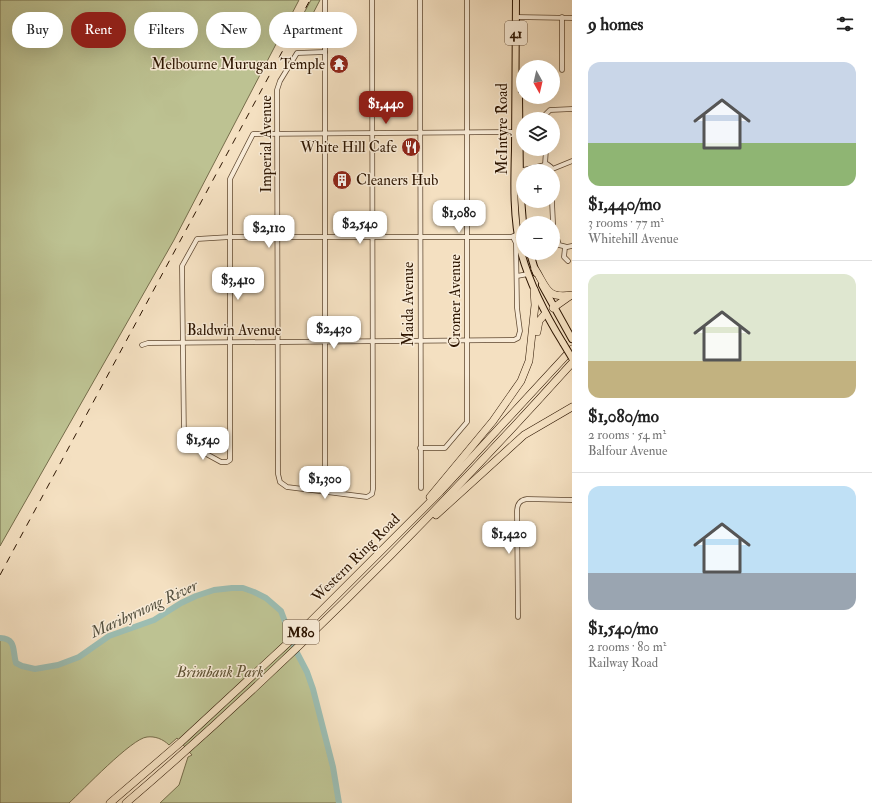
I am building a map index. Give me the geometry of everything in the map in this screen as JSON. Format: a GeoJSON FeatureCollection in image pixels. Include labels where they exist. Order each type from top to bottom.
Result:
{"type":"FeatureCollection","features":[{"type":"Feature","properties":{"kind":"highway"},"geometry":{"type":"LineString","coordinates":[[535,269],[550,293],[558,297],[572,295]]}},
{"type":"Feature","properties":{"kind":"highway"},"geometry":{"type":"LineString","coordinates":[[529,361],[535,303],[534,290]]}},
{"type":"Feature","properties":{"kind":"highway"},"geometry":{"type":"LineString","coordinates":[[553,308],[572,295]]}},
{"type":"Feature","properties":{"kind":"highway"},"geometry":{"type":"LineString","coordinates":[[415,517],[508,401],[521,381],[534,349],[538,324],[546,314]]}},
{"type":"Feature","properties":{"kind":"highway","name":"Western Ring Road"},"geometry":{"type":"LineString","coordinates":[[110,803],[181,742],[303,630],[466,466],[572,349]]}},
{"type":"Feature","properties":{"kind":"highway"},"geometry":{"type":"LineString","coordinates":[[429,519],[572,363]]}},
{"type":"Feature","properties":{"kind":"highway"},"geometry":{"type":"LineString","coordinates":[[429,519],[524,435],[572,407]]}},
{"type":"Feature","properties":{"kind":"highway","name":"Western Ring Road"},"geometry":{"type":"LineString","coordinates":[[126,803],[188,750],[274,670],[373,574],[392,561],[429,519]]}},
{"type":"Feature","properties":{"kind":"main road","name":"McIntyre Road"},"geometry":{"type":"LineString","coordinates":[[516,0],[517,112]]}},
{"type":"Feature","properties":{"kind":"main road","name":"McIntyre Road"},"geometry":{"type":"LineString","coordinates":[[516,186],[516,216]]}},
{"type":"Feature","properties":{"kind":"main road","name":"McIntyre Road"},"geometry":{"type":"LineString","coordinates":[[524,260],[528,274]]}},
{"type":"Feature","properties":{"kind":"main road"},"geometry":{"type":"LineString","coordinates":[[528,260],[530,269],[528,274]]}},
{"type":"Feature","properties":{"kind":"main road"},"geometry":{"type":"LineString","coordinates":[[532,260],[553,308],[571,337]]}},
{"type":"Feature","properties":{"kind":"main road","name":"41"},"geometry":{"type":"LineString","coordinates":[[528,274],[546,314],[572,358]]}},
{"type":"Feature","properties":{"kind":"main road"},"geometry":{"type":"LineString","coordinates":[[546,314],[553,308]]}},
{"type":"Feature","properties":{"kind":"street"},"geometry":{"type":"LineString","coordinates":[[325,0],[325,492],[361,497],[371,496],[373,491],[372,0]]}},
{"type":"Feature","properties":{"kind":"street","name":"Maida Avenue"},"geometry":{"type":"LineString","coordinates":[[420,0],[420,488]]}},
{"type":"Feature","properties":{"kind":"street","name":"Cromer Avenue"},"geometry":{"type":"LineString","coordinates":[[420,448],[445,448],[468,422],[467,0]]}},
{"type":"Feature","properties":{"kind":"street"},"geometry":{"type":"LineString","coordinates":[[516,17],[572,18]]}},
{"type":"Feature","properties":{"kind":"street"},"geometry":{"type":"LineString","coordinates":[[562,17],[562,70]]}},
{"type":"Feature","properties":{"kind":"street","name":"Imperial Avenue"},"geometry":{"type":"LineString","coordinates":[[324,52],[299,52],[294,57],[278,88],[277,237],[278,474],[282,484],[287,487],[325,492]]}},
{"type":"Feature","properties":{"kind":"street"},"geometry":{"type":"LineString","coordinates":[[548,112],[550,110],[572,109]]}},
{"type":"Feature","properties":{"kind":"street"},"geometry":{"type":"LineString","coordinates":[[516,132],[254,134],[230,177],[230,237],[230,455],[228,462],[225,463],[220,461],[190,445],[184,440],[182,266],[198,238],[230,237],[467,237],[516,235]]}},
{"type":"Feature","properties":{"kind":"street"},"geometry":{"type":"LineString","coordinates":[[560,166],[572,161]]}},
{"type":"Feature","properties":{"kind":"street"},"geometry":{"type":"LineString","coordinates":[[560,244],[564,247],[565,259],[568,261]]}},
{"type":"Feature","properties":{"kind":"street"},"geometry":{"type":"LineString","coordinates":[[564,247],[572,246]]}},
{"type":"Feature","properties":{"kind":"street","name":"McIntyre Road"},"geometry":{"type":"LineString","coordinates":[[517,260],[517,308],[520,331],[518,338]]}},
{"type":"Feature","properties":{"kind":"street"},"geometry":{"type":"LineString","coordinates":[[517,276],[528,274]]}},
{"type":"Feature","properties":{"kind":"street","name":"Baldwin Avenue"},"geometry":{"type":"LineString","coordinates":[[142,345],[148,343],[182,342],[512,341],[518,338]]}},
{"type":"Feature","properties":{"kind":"street"},"geometry":{"type":"LineString","coordinates":[[518,617],[517,510],[520,501],[527,499],[572,500]]}},
{"type":"Feature","properties":{"kind":"green space"},"geometry":{"type":"Polygon","coordinates":[[[0,0],[299,0],[293,12],[269,12],[269,48],[274,48],[174,240],[0,546],[0,0]]]}},
{"type":"Feature","properties":{"kind":"green space"},"geometry":{"type":"Polygon","coordinates":[[[311,0],[320,0],[314,12],[304,12],[311,0]]]}},
{"type":"Feature","properties":{"kind":"green space","name":"Brimbank Park"},"geometry":{"type":"Polygon","coordinates":[[[243,588],[254,592],[266,598],[281,611],[296,651],[307,672],[313,689],[333,767],[339,803],[160,803],[179,785],[188,757],[192,755],[177,738],[169,745],[159,738],[147,737],[130,746],[119,755],[69,803],[0,803],[0,638],[9,640],[13,646],[16,663],[22,666],[35,669],[58,665],[79,657],[109,636],[154,620],[181,603],[196,596],[214,590],[243,588]]]}},
{"type":"Feature","properties":{"kind":"waterway","name":"Maribyrnong River"},"geometry":{"type":"LineString","coordinates":[[0,638],[9,640],[13,646],[16,663],[22,666],[35,669],[58,665],[79,657],[109,636],[154,620],[181,603],[196,596],[214,590],[232,588],[243,588],[254,592],[266,598],[281,611],[296,651],[307,672],[313,689],[333,767],[339,803]]}},
{"type":"Feature","properties":{"kind":"railway"},"geometry":{"type":"LineString","coordinates":[[0,575],[310,0]]}},
{"type":"Feature","properties":{"kind":"place","name":"Melbourne Murugan Temple"},"geometry":{"type":"Point","coordinates":[339,64]}},
{"type":"Feature","properties":{"kind":"place","name":"White Hill Cafe"},"geometry":{"type":"Point","coordinates":[411,147]}},
{"type":"Feature","properties":{"kind":"place","name":"Cleaners Hub"},"geometry":{"type":"Point","coordinates":[342,180]}}]}
